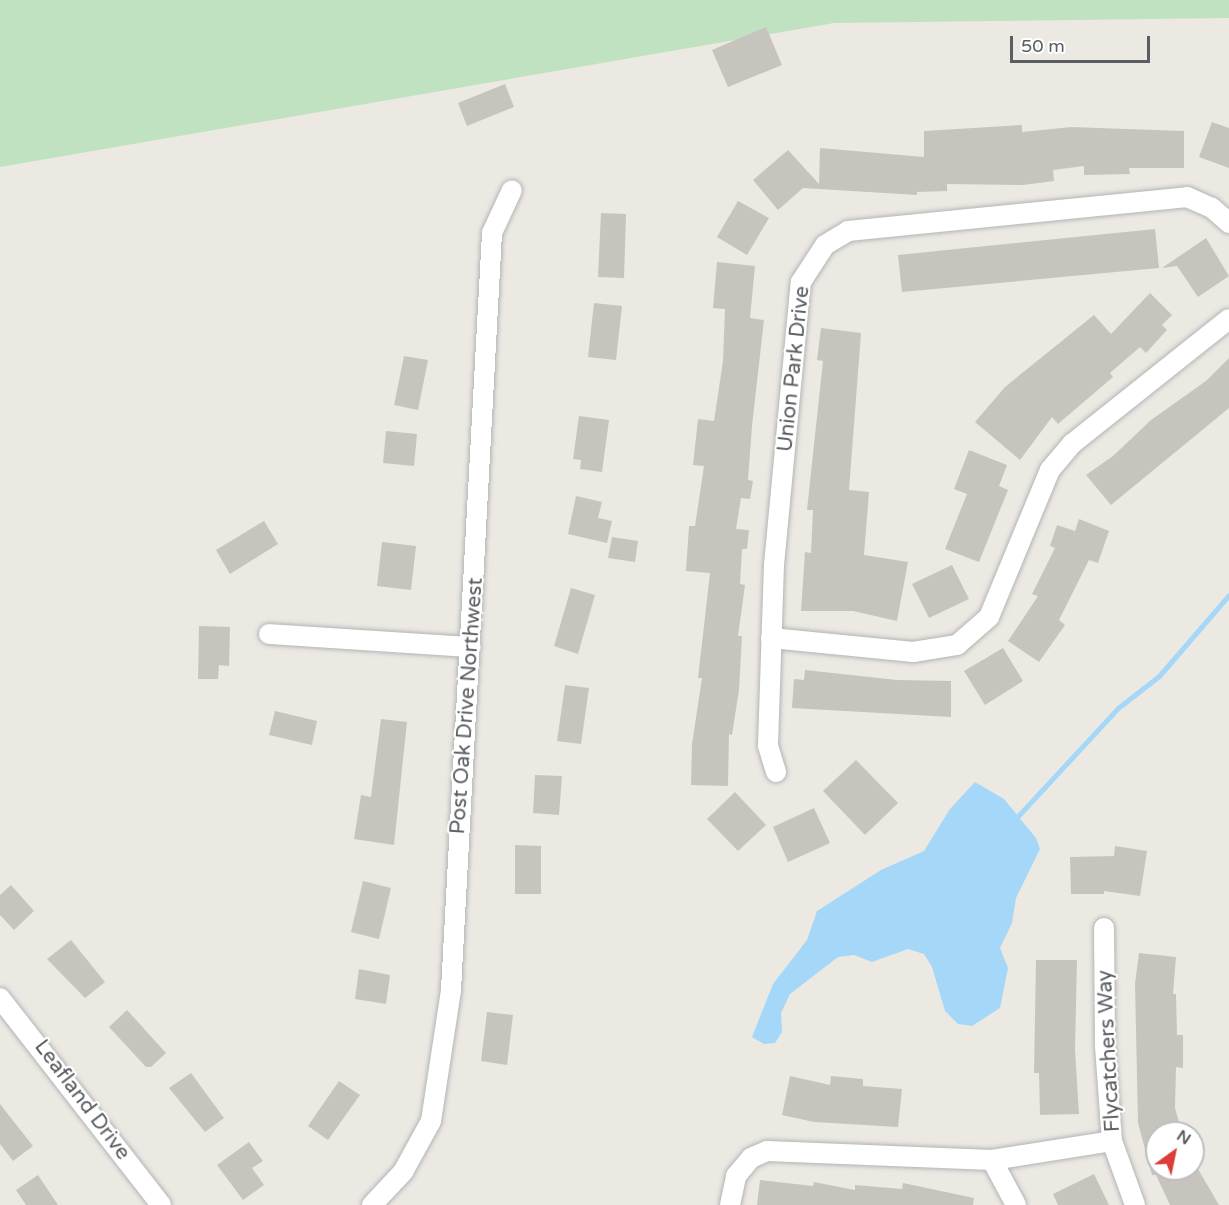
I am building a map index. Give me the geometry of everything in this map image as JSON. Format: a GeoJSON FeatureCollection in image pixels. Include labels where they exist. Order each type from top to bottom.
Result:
{"type":"FeatureCollection","features":[{"type":"Feature","properties":{"kind":"street","name":"Post Oak Drive Northwest"},"geometry":{"type":"LineString","coordinates":[[372,1205],[403,1172],[431,1121],[451,990],[492,233],[512,190]]}},
{"type":"Feature","properties":{"kind":"street","name":"Union Park Drive"},"geometry":{"type":"LineString","coordinates":[[776,772],[768,745],[774,565],[801,282],[825,245],[848,231],[1186,197],[1212,208],[1229,223]]}},
{"type":"Feature","properties":{"kind":"street"},"geometry":{"type":"LineString","coordinates":[[771,638],[913,652],[957,645],[989,616],[1050,470],[1073,443],[1229,319]]}},
{"type":"Feature","properties":{"kind":"street"},"geometry":{"type":"LineString","coordinates":[[269,634],[471,647]]}},
{"type":"Feature","properties":{"kind":"street","name":"Flycatchers Way"},"geometry":{"type":"LineString","coordinates":[[1104,928],[1105,1046],[1112,1141],[1135,1205]]}},
{"type":"Feature","properties":{"kind":"street","name":"Leafland Drive"},"geometry":{"type":"LineString","coordinates":[[0,998],[161,1205]]}},
{"type":"Feature","properties":{"kind":"street"},"geometry":{"type":"LineString","coordinates":[[730,1205],[736,1176],[751,1158],[767,1151],[992,1160],[1112,1141]]}},
{"type":"Feature","properties":{"kind":"street"},"geometry":{"type":"LineString","coordinates":[[992,1160],[1016,1205]]}},
{"type":"Feature","properties":{"kind":"green space"},"geometry":{"type":"Polygon","coordinates":[[[0,0],[1229,0],[1229,18],[834,23],[0,167],[0,0]]]}},
{"type":"Feature","properties":{"kind":"water"},"geometry":{"type":"Polygon","coordinates":[[[975,782],[1004,799],[1036,838],[1040,849],[1016,898],[1012,923],[1000,948],[1008,968],[1000,1008],[972,1026],[958,1024],[945,1011],[932,967],[924,954],[908,949],[872,962],[854,955],[838,957],[790,994],[781,1013],[782,1032],[775,1043],[764,1044],[752,1037],[773,984],[807,940],[817,911],[881,870],[924,851],[950,809],[975,782]]]}},
{"type":"Feature","properties":{"kind":"building"},"geometry":{"type":"Polygon","coordinates":[[[766,27],[782,65],[728,87],[712,50],[766,27]]]}},
{"type":"Feature","properties":{"kind":"building"},"geometry":{"type":"Polygon","coordinates":[[[505,84],[514,107],[467,126],[458,103],[505,84]]]}},
{"type":"Feature","properties":{"kind":"building"},"geometry":{"type":"Polygon","coordinates":[[[1212,122],[1229,128],[1229,168],[1199,157],[1212,122]]]}},
{"type":"Feature","properties":{"kind":"building"},"geometry":{"type":"Polygon","coordinates":[[[1022,125],[1022,132],[1071,127],[1184,131],[1184,168],[1129,168],[1130,174],[1084,175],[1084,166],[1053,170],[1054,181],[1023,185],[947,184],[947,191],[917,192],[917,195],[803,188],[778,210],[753,180],[788,150],[819,184],[820,148],[924,157],[924,131],[1022,125]]]}},
{"type":"Feature","properties":{"kind":"building"},"geometry":{"type":"Polygon","coordinates":[[[738,201],[769,218],[747,255],[717,237],[738,201]]]}},
{"type":"Feature","properties":{"kind":"building"},"geometry":{"type":"Polygon","coordinates":[[[601,213],[626,214],[624,278],[598,277],[601,213]]]}},
{"type":"Feature","properties":{"kind":"building"},"geometry":{"type":"Polygon","coordinates":[[[1155,229],[1159,268],[902,292],[898,255],[1155,229]]]}},
{"type":"Feature","properties":{"kind":"building"},"geometry":{"type":"Polygon","coordinates":[[[1206,238],[1229,276],[1198,297],[1177,266],[1162,268],[1206,238]]]}},
{"type":"Feature","properties":{"kind":"building"},"geometry":{"type":"Polygon","coordinates":[[[717,262],[755,266],[750,318],[764,320],[748,480],[753,481],[750,499],[741,498],[736,529],[749,530],[747,549],[742,549],[740,584],[745,585],[738,636],[742,636],[739,690],[732,735],[729,734],[728,786],[691,785],[692,744],[702,678],[698,678],[710,573],[686,571],[689,526],[695,526],[704,466],[693,465],[698,419],[714,421],[723,361],[725,309],[713,308],[717,262]]]}},
{"type":"Feature","properties":{"kind":"building"},"geometry":{"type":"Polygon","coordinates":[[[1150,293],[1172,315],[1162,325],[1167,330],[1146,353],[1140,347],[1110,373],[1113,377],[1058,424],[1052,417],[1020,460],[975,422],[1005,387],[1094,315],[1111,334],[1150,293]]]}},
{"type":"Feature","properties":{"kind":"building"},"geometry":{"type":"Polygon","coordinates":[[[594,303],[622,306],[616,360],[588,357],[594,303]]]}},
{"type":"Feature","properties":{"kind":"building"},"geometry":{"type":"Polygon","coordinates":[[[821,328],[861,333],[849,490],[869,492],[864,555],[908,562],[897,621],[853,611],[801,611],[805,552],[811,553],[813,510],[807,510],[823,361],[817,360],[821,328]]]}},
{"type":"Feature","properties":{"kind":"building"},"geometry":{"type":"Polygon","coordinates":[[[404,356],[428,360],[418,410],[394,405],[404,356]]]}},
{"type":"Feature","properties":{"kind":"building"},"geometry":{"type":"Polygon","coordinates":[[[1229,358],[1229,408],[1111,505],[1086,475],[1113,456],[1151,420],[1206,381],[1229,358]]]}},
{"type":"Feature","properties":{"kind":"building"},"geometry":{"type":"Polygon","coordinates":[[[579,416],[609,420],[602,472],[580,469],[581,460],[573,459],[579,416]]]}},
{"type":"Feature","properties":{"kind":"building"},"geometry":{"type":"Polygon","coordinates":[[[386,431],[417,434],[414,466],[383,463],[386,431]]]}},
{"type":"Feature","properties":{"kind":"building"},"geometry":{"type":"Polygon","coordinates":[[[969,450],[1007,465],[999,486],[1008,490],[979,562],[945,549],[967,494],[954,489],[969,450]]]}},
{"type":"Feature","properties":{"kind":"building"},"geometry":{"type":"Polygon","coordinates":[[[576,496],[602,502],[598,518],[612,521],[607,543],[568,534],[576,496]]]}},
{"type":"Feature","properties":{"kind":"building"},"geometry":{"type":"Polygon","coordinates":[[[1079,519],[1109,531],[1098,563],[1089,560],[1059,620],[1065,625],[1039,662],[1008,641],[1038,596],[1032,594],[1055,548],[1050,546],[1057,525],[1075,531],[1079,519]]]}},
{"type":"Feature","properties":{"kind":"building"},"geometry":{"type":"Polygon","coordinates":[[[264,521],[278,544],[230,574],[216,550],[264,521]]]}},
{"type":"Feature","properties":{"kind":"building"},"geometry":{"type":"Polygon","coordinates":[[[612,537],[638,541],[635,562],[608,558],[612,537]]]}},
{"type":"Feature","properties":{"kind":"building"},"geometry":{"type":"Polygon","coordinates":[[[382,542],[416,546],[411,590],[377,586],[382,542]]]}},
{"type":"Feature","properties":{"kind":"building"},"geometry":{"type":"Polygon","coordinates":[[[952,565],[969,599],[929,618],[912,584],[952,565]]]}},
{"type":"Feature","properties":{"kind":"building"},"geometry":{"type":"Polygon","coordinates":[[[571,588],[595,595],[578,654],[554,646],[571,588]]]}},
{"type":"Feature","properties":{"kind":"building"},"geometry":{"type":"Polygon","coordinates":[[[199,626],[230,627],[229,666],[219,665],[218,679],[198,679],[199,626]]]}},
{"type":"Feature","properties":{"kind":"building"},"geometry":{"type":"Polygon","coordinates":[[[1003,648],[1023,681],[985,705],[964,671],[1003,648]]]}},
{"type":"Feature","properties":{"kind":"building"},"geometry":{"type":"Polygon","coordinates":[[[805,670],[897,680],[951,681],[951,717],[792,708],[794,679],[804,680],[805,670]]]}},
{"type":"Feature","properties":{"kind":"building"},"geometry":{"type":"Polygon","coordinates":[[[565,685],[589,688],[581,744],[557,741],[565,685]]]}},
{"type":"Feature","properties":{"kind":"building"},"geometry":{"type":"Polygon","coordinates":[[[275,711],[317,721],[312,745],[269,735],[275,711]]]}},
{"type":"Feature","properties":{"kind":"building"},"geometry":{"type":"Polygon","coordinates":[[[381,719],[407,722],[394,845],[354,839],[361,795],[371,797],[381,719]]]}},
{"type":"Feature","properties":{"kind":"building"},"geometry":{"type":"Polygon","coordinates":[[[856,760],[898,803],[865,835],[823,791],[856,760]]]}},
{"type":"Feature","properties":{"kind":"building"},"geometry":{"type":"Polygon","coordinates":[[[535,775],[562,776],[559,815],[533,813],[535,775]]]}},
{"type":"Feature","properties":{"kind":"building"},"geometry":{"type":"Polygon","coordinates":[[[735,792],[766,825],[738,851],[707,819],[735,792]]]}},
{"type":"Feature","properties":{"kind":"building"},"geometry":{"type":"Polygon","coordinates":[[[814,808],[830,843],[788,862],[773,827],[814,808]]]}},
{"type":"Feature","properties":{"kind":"building"},"geometry":{"type":"Polygon","coordinates":[[[515,845],[541,846],[541,894],[515,894],[515,845]]]}},
{"type":"Feature","properties":{"kind":"building"},"geometry":{"type":"Polygon","coordinates":[[[1115,846],[1147,851],[1140,896],[1104,891],[1104,894],[1071,894],[1070,857],[1114,856],[1115,846]]]}},
{"type":"Feature","properties":{"kind":"building"},"geometry":{"type":"Polygon","coordinates":[[[363,881],[391,888],[379,939],[351,932],[363,881]]]}},
{"type":"Feature","properties":{"kind":"building"},"geometry":{"type":"Polygon","coordinates":[[[11,885],[34,911],[14,930],[0,915],[0,895],[11,885]]]}},
{"type":"Feature","properties":{"kind":"building"},"geometry":{"type":"Polygon","coordinates":[[[71,940],[105,982],[85,998],[47,959],[71,940]]]}},
{"type":"Feature","properties":{"kind":"building"},"geometry":{"type":"Polygon","coordinates":[[[1139,953],[1176,957],[1173,994],[1176,994],[1177,1035],[1183,1035],[1183,1068],[1176,1067],[1175,1108],[1179,1121],[1145,1121],[1145,1149],[1138,1123],[1135,984],[1139,953]]]}},
{"type":"Feature","properties":{"kind":"building"},"geometry":{"type":"Polygon","coordinates":[[[1036,960],[1077,960],[1075,1050],[1079,1114],[1040,1115],[1039,1073],[1034,1073],[1036,960]]]}},
{"type":"Feature","properties":{"kind":"building"},"geometry":{"type":"Polygon","coordinates":[[[359,969],[390,975],[386,1004],[355,999],[359,969]]]}},
{"type":"Feature","properties":{"kind":"building"},"geometry":{"type":"Polygon","coordinates":[[[127,1010],[166,1053],[151,1067],[146,1067],[109,1027],[127,1010]]]}},
{"type":"Feature","properties":{"kind":"building"},"geometry":{"type":"Polygon","coordinates":[[[487,1012],[513,1015],[507,1065],[481,1061],[487,1012]]]}},
{"type":"Feature","properties":{"kind":"building"},"geometry":{"type":"Polygon","coordinates":[[[191,1073],[224,1118],[205,1132],[169,1088],[191,1073]]]}},
{"type":"Feature","properties":{"kind":"building"},"geometry":{"type":"Polygon","coordinates":[[[790,1076],[830,1085],[831,1076],[863,1079],[863,1086],[902,1089],[898,1127],[814,1122],[782,1115],[790,1076]]]}},
{"type":"Feature","properties":{"kind":"building"},"geometry":{"type":"Polygon","coordinates":[[[339,1081],[360,1095],[328,1140],[308,1126],[339,1081]]]}},
{"type":"Feature","properties":{"kind":"building"},"geometry":{"type":"Polygon","coordinates":[[[0,1104],[33,1146],[13,1161],[0,1144],[0,1104]]]}},
{"type":"Feature","properties":{"kind":"building"},"geometry":{"type":"Polygon","coordinates":[[[249,1142],[263,1161],[252,1168],[264,1185],[243,1200],[217,1165],[249,1142]]]}},
{"type":"Feature","properties":{"kind":"building"},"geometry":{"type":"Polygon","coordinates":[[[1094,1174],[1109,1205],[1058,1205],[1053,1194],[1094,1174]]]}},
{"type":"Feature","properties":{"kind":"building"},"geometry":{"type":"Polygon","coordinates":[[[38,1175],[58,1205],[26,1205],[16,1190],[38,1175]]]}},
{"type":"Feature","properties":{"kind":"building"},"geometry":{"type":"Polygon","coordinates":[[[760,1180],[813,1186],[814,1182],[855,1190],[855,1185],[902,1189],[903,1183],[974,1198],[973,1205],[757,1205],[760,1180]]]}},
{"type":"Feature","properties":{"kind":"building"},"geometry":{"type":"Polygon","coordinates":[[[1159,1181],[1205,1181],[1219,1205],[1170,1205],[1159,1181]]]}},
{"type":"Feature","properties":{"kind":"waterway"},"geometry":{"type":"LineString","coordinates":[[1018,816],[1118,708],[1159,676],[1229,595]]}}]}
